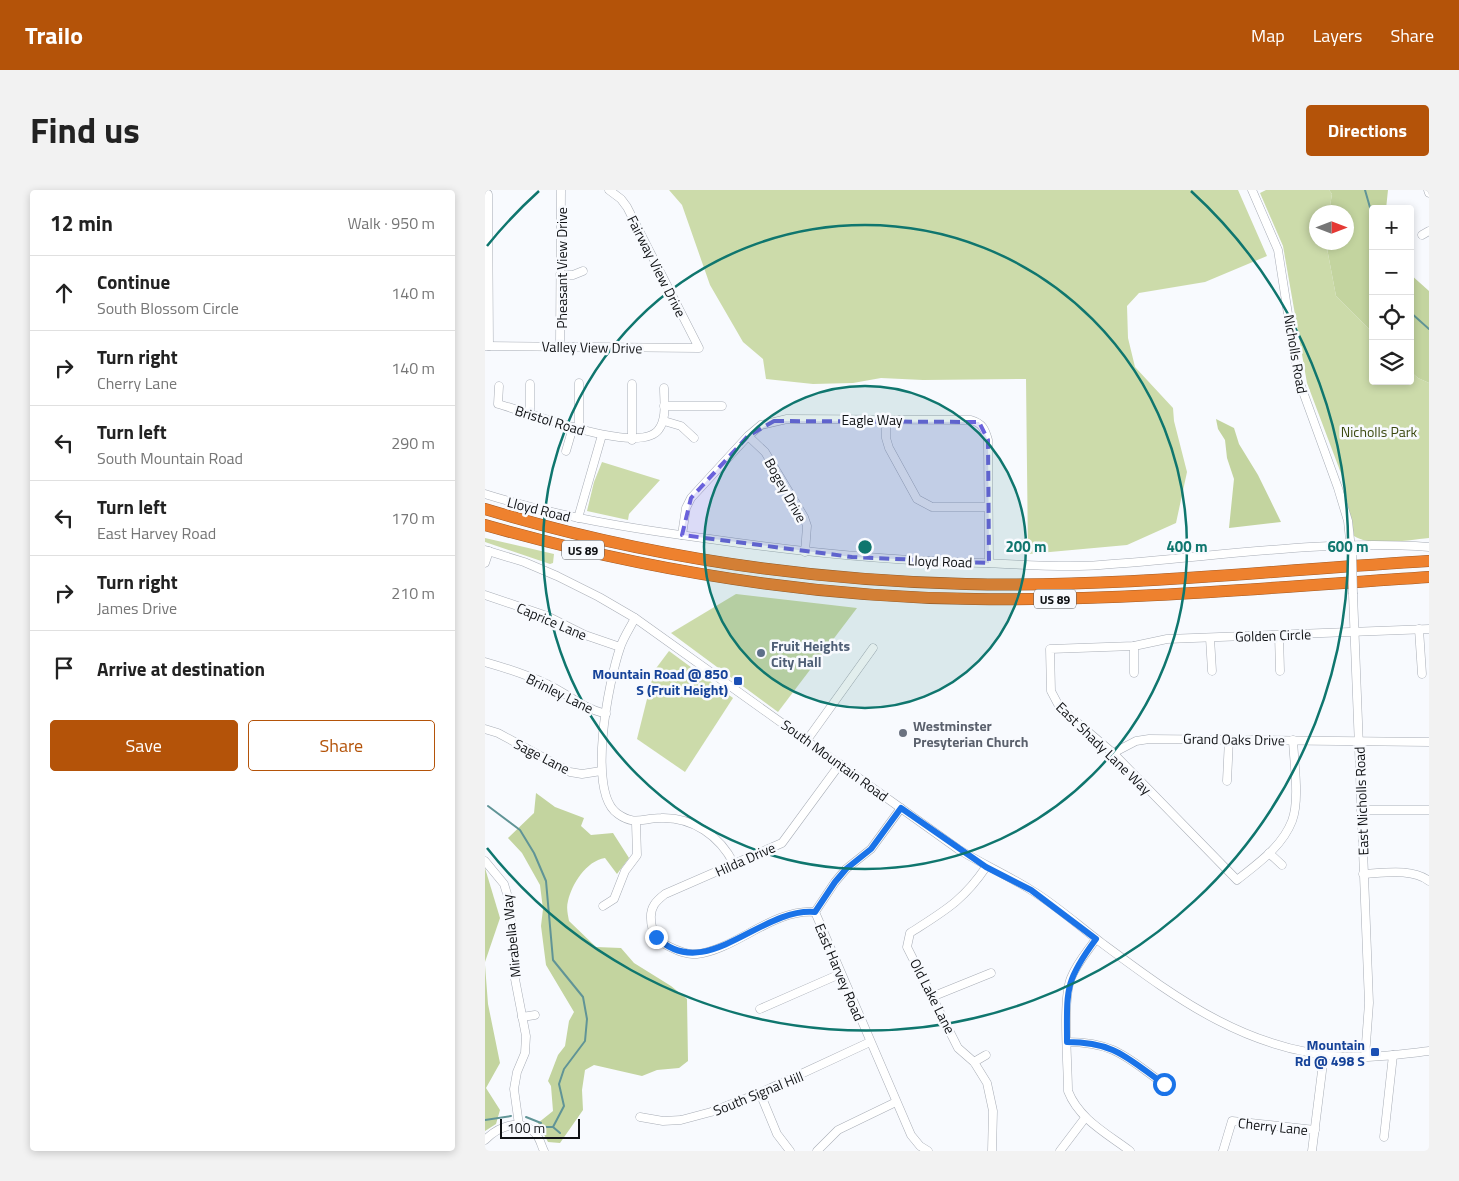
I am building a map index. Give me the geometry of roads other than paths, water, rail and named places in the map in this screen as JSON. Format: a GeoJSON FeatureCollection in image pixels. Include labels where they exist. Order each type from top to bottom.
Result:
{"type":"FeatureCollection","features":[{"type":"Feature","properties":{"kind":"highway","name":"US 89"},"geometry":{"type":"LineString","coordinates":[[485,509],[609,542],[744,566],[835,576],[939,583],[1082,583],[1429,561]]}},
{"type":"Feature","properties":{"kind":"highway","name":"US 89"},"geometry":{"type":"LineString","coordinates":[[485,525],[569,547],[681,570],[770,584],[904,597],[974,599],[1083,598],[1429,577]]}},
{"type":"Feature","properties":{"kind":"street","name":"Pheasant View Drive"},"geometry":{"type":"LineString","coordinates":[[560,346],[561,190]]}},
{"type":"Feature","properties":{"kind":"street","name":"Fairway View Drive"},"geometry":{"type":"LineString","coordinates":[[609,190],[621,199],[627,207],[699,348]]}},
{"type":"Feature","properties":{"kind":"street","name":"Nicholls Road"},"geometry":{"type":"LineString","coordinates":[[1252,190],[1278,250],[1299,383],[1338,488],[1348,521],[1351,546]]}},
{"type":"Feature","properties":{"kind":"street"},"geometry":{"type":"LineString","coordinates":[[486,193],[487,346]]}},
{"type":"Feature","properties":{"kind":"street"},"geometry":{"type":"LineString","coordinates":[[560,275],[573,275],[583,271]]}},
{"type":"Feature","properties":{"kind":"street","name":"Valley View Drive"},"geometry":{"type":"LineString","coordinates":[[487,346],[699,348]]}},
{"type":"Feature","properties":{"kind":"street"},"geometry":{"type":"LineString","coordinates":[[565,452],[576,427],[579,383]]}},
{"type":"Feature","properties":{"kind":"street"},"geometry":{"type":"LineString","coordinates":[[530,384],[530,413]]}},
{"type":"Feature","properties":{"kind":"street"},"geometry":{"type":"LineString","coordinates":[[631,440],[632,384]]}},
{"type":"Feature","properties":{"kind":"street","name":"Bristol Road"},"geometry":{"type":"LineString","coordinates":[[499,386],[498,404],[602,435],[631,440],[652,437],[664,421]]}},
{"type":"Feature","properties":{"kind":"street"},"geometry":{"type":"LineString","coordinates":[[664,388],[664,421],[681,426],[694,438]]}},
{"type":"Feature","properties":{"kind":"street"},"geometry":{"type":"LineString","coordinates":[[664,406],[721,406]]}},
{"type":"Feature","properties":{"kind":"street"},"geometry":{"type":"LineString","coordinates":[[886,419],[886,438],[889,448],[917,499],[932,507],[988,507]]}},
{"type":"Feature","properties":{"kind":"street","name":"Eagle Way"},"geometry":{"type":"LineString","coordinates":[[682,536],[686,508],[691,498],[748,436],[761,425],[774,421],[971,420],[979,422],[985,429],[988,440],[989,563]]}},
{"type":"Feature","properties":{"kind":"street","name":"Bristol Road"},"geometry":{"type":"LineString","coordinates":[[577,518],[602,435]]}},
{"type":"Feature","properties":{"kind":"street","name":"Bogey Drive"},"geometry":{"type":"LineString","coordinates":[[748,436],[765,452],[804,516],[807,526],[805,552]]}},
{"type":"Feature","properties":{"kind":"street","name":"Lloyd Road"},"geometry":{"type":"LineString","coordinates":[[485,494],[577,518],[682,536],[805,552],[907,561],[1098,565],[1351,546],[1392,544],[1429,547]]}},
{"type":"Feature","properties":{"kind":"street","name":"East Nicholls Road"},"geometry":{"type":"LineString","coordinates":[[1351,546],[1369,1003],[1365,1057]]}},
{"type":"Feature","properties":{"kind":"street"},"geometry":{"type":"LineString","coordinates":[[485,563],[487,551]]}},
{"type":"Feature","properties":{"kind":"street","name":"South Mountain Road"},"geometry":{"type":"LineString","coordinates":[[487,551],[523,562],[557,576],[635,618],[986,867],[1031,890],[1164,990],[1196,1010],[1265,1041],[1294,1050],[1324,1055],[1365,1057],[1429,1051]]}},
{"type":"Feature","properties":{"kind":"street","name":"Caprice Lane"},"geometry":{"type":"LineString","coordinates":[[485,594],[547,616],[585,635],[620,647]]}},
{"type":"Feature","properties":{"kind":"street"},"geometry":{"type":"LineString","coordinates":[[635,618],[620,647],[606,714],[600,755],[601,772],[607,799],[616,813],[636,823],[659,818],[675,818],[696,824],[717,839],[727,850],[734,864]]}},
{"type":"Feature","properties":{"kind":"street","name":"Golden Circle"},"geometry":{"type":"LineString","coordinates":[[1117,646],[1134,646],[1167,639],[1429,629]]}},
{"type":"Feature","properties":{"kind":"street"},"geometry":{"type":"LineString","coordinates":[[1419,630],[1422,674]]}},
{"type":"Feature","properties":{"kind":"street"},"geometry":{"type":"LineString","coordinates":[[1279,636],[1280,671]]}},
{"type":"Feature","properties":{"kind":"street"},"geometry":{"type":"LineString","coordinates":[[1210,638],[1211,671]]}},
{"type":"Feature","properties":{"kind":"street","name":"East Shady Lane Way"},"geometry":{"type":"LineString","coordinates":[[1117,646],[1050,649],[1050,683],[1054,700],[1067,715],[1113,753],[1237,880],[1269,853]]}},
{"type":"Feature","properties":{"kind":"street"},"geometry":{"type":"LineString","coordinates":[[1134,646],[1134,673]]}},
{"type":"Feature","properties":{"kind":"street"},"geometry":{"type":"LineString","coordinates":[[807,740],[873,648]]}},
{"type":"Feature","properties":{"kind":"street","name":"Brinley Lane"},"geometry":{"type":"LineString","coordinates":[[485,662],[549,685],[587,709],[606,714]]}},
{"type":"Feature","properties":{"kind":"street","name":"Sage Lane"},"geometry":{"type":"LineString","coordinates":[[485,729],[498,733],[570,772],[582,774],[601,772]]}},
{"type":"Feature","properties":{"kind":"street","name":"Grand Oaks Drive"},"geometry":{"type":"LineString","coordinates":[[1113,753],[1137,741],[1149,739],[1429,742]]}},
{"type":"Feature","properties":{"kind":"street"},"geometry":{"type":"LineString","coordinates":[[1227,781],[1229,740]]}},
{"type":"Feature","properties":{"kind":"street"},"geometry":{"type":"LineString","coordinates":[[1282,865],[1269,853],[1283,837],[1292,821],[1295,803],[1293,740]]}},
{"type":"Feature","properties":{"kind":"street","name":"Hilda Drive"},"geometry":{"type":"LineString","coordinates":[[815,912],[793,913],[708,951],[689,954],[664,944],[656,937],[651,921],[651,909],[665,894],[782,843],[841,764]]}},
{"type":"Feature","properties":{"kind":"street","name":"East Harvey Road"},"geometry":{"type":"LineString","coordinates":[[901,808],[871,849],[846,869],[835,882],[815,912],[840,974],[911,1135],[928,1151]]}},
{"type":"Feature","properties":{"kind":"street"},"geometry":{"type":"LineString","coordinates":[[1361,810],[1429,810]]}},
{"type":"Feature","properties":{"kind":"street"},"geometry":{"type":"LineString","coordinates":[[603,906],[614,898],[625,871],[637,855],[636,823]]}},
{"type":"Feature","properties":{"kind":"street","name":"Mirabella Way"},"geometry":{"type":"LineString","coordinates":[[485,861],[501,878],[507,890],[515,952],[515,979],[526,1045],[517,1072],[515,1089],[519,1125]]}},
{"type":"Feature","properties":{"kind":"street","name":"Old Lake Lane"},"geometry":{"type":"LineString","coordinates":[[986,867],[971,889],[959,900],[910,933],[907,947],[934,996],[958,1048],[974,1062],[987,1083],[993,1111],[992,1151]]}},
{"type":"Feature","properties":{"kind":"street"},"geometry":{"type":"LineString","coordinates":[[1363,874],[1409,873],[1423,876],[1429,880]]}},
{"type":"Feature","properties":{"kind":"street"},"geometry":{"type":"LineString","coordinates":[[1096,939],[1077,965],[1070,980],[1067,996],[1068,1091],[1073,1105],[1085,1118],[1130,1151]]}},
{"type":"Feature","properties":{"kind":"street"},"geometry":{"type":"LineString","coordinates":[[760,1009],[840,974]]}},
{"type":"Feature","properties":{"kind":"street"},"geometry":{"type":"LineString","coordinates":[[934,996],[991,974]]}},
{"type":"Feature","properties":{"kind":"street"},"geometry":{"type":"LineString","coordinates":[[522,1018],[535,1015]]}},
{"type":"Feature","properties":{"kind":"street","name":"South Signal Hill"},"geometry":{"type":"LineString","coordinates":[[640,1117],[663,1121],[681,1120],[711,1112],[760,1093],[870,1042]]}},
{"type":"Feature","properties":{"kind":"street"},"geometry":{"type":"LineString","coordinates":[[1067,1042],[1103,1045],[1122,1054],[1164,1084]]}},
{"type":"Feature","properties":{"kind":"street"},"geometry":{"type":"LineString","coordinates":[[974,1062],[986,1055]]}},
{"type":"Feature","properties":{"kind":"street"},"geometry":{"type":"LineString","coordinates":[[1312,1151],[1324,1055]]}},
{"type":"Feature","properties":{"kind":"street"},"geometry":{"type":"LineString","coordinates":[[1385,1137],[1393,1055]]}},
{"type":"Feature","properties":{"kind":"street"},"geometry":{"type":"LineString","coordinates":[[760,1093],[777,1134],[790,1151]]}},
{"type":"Feature","properties":{"kind":"street"},"geometry":{"type":"LineString","coordinates":[[817,1151],[838,1130],[896,1102]]}},
{"type":"Feature","properties":{"kind":"street"},"geometry":{"type":"LineString","coordinates":[[1059,1151],[1085,1118]]}},
{"type":"Feature","properties":{"kind":"street","name":"Cherry Lane"},"geometry":{"type":"LineString","coordinates":[[1223,1151],[1232,1121],[1315,1130]]}},
{"type":"Feature","properties":{"kind":"street"},"geometry":{"type":"LineString","coordinates":[[485,1140],[494,1131],[503,1126],[519,1125],[530,1128],[535,1133],[544,1151]]}},
{"type":"Feature","properties":{"kind":"waterway"},"geometry":{"type":"LineString","coordinates":[[1365,190],[1369,205]]}},
{"type":"Feature","properties":{"kind":"waterway"},"geometry":{"type":"LineString","coordinates":[[1414,316],[1429,329]]}},
{"type":"Feature","properties":{"kind":"waterway"},"geometry":{"type":"LineString","coordinates":[[488,806],[520,830],[534,853],[546,881],[553,960],[583,997],[587,1019],[585,1041],[564,1069],[559,1084],[564,1106],[553,1127],[546,1127]]}},
{"type":"Feature","properties":{"kind":"waterway"},"geometry":{"type":"LineString","coordinates":[[485,1120],[511,1116]]}},
{"type":"Feature","properties":{"kind":"waterway"},"geometry":{"type":"LineString","coordinates":[[526,1117],[541,1123]]}},
{"type":"Feature","properties":{"kind":"waterway"},"geometry":{"type":"LineString","coordinates":[[553,1127],[560,1133]]}},
{"type":"Feature","properties":{"kind":"place","name":"Fruit Heights City Hall"},"geometry":{"type":"Point","coordinates":[761,653]}},
{"type":"Feature","properties":{"kind":"place","name":"Mountain Road @ 850 S (Fruit Height)"},"geometry":{"type":"Point","coordinates":[738,681]}},
{"type":"Feature","properties":{"kind":"place","name":"Westminster Presyterian Church"},"geometry":{"type":"Point","coordinates":[903,733]}},
{"type":"Feature","properties":{"kind":"place","name":"Mountain Rd @ 498 S"},"geometry":{"type":"Point","coordinates":[1375,1052]}},
{"type":"Feature","properties":{"kind":"park label","name":"Nicholls Park"},"geometry":{"type":"Point","coordinates":[1379,431]}}]}
